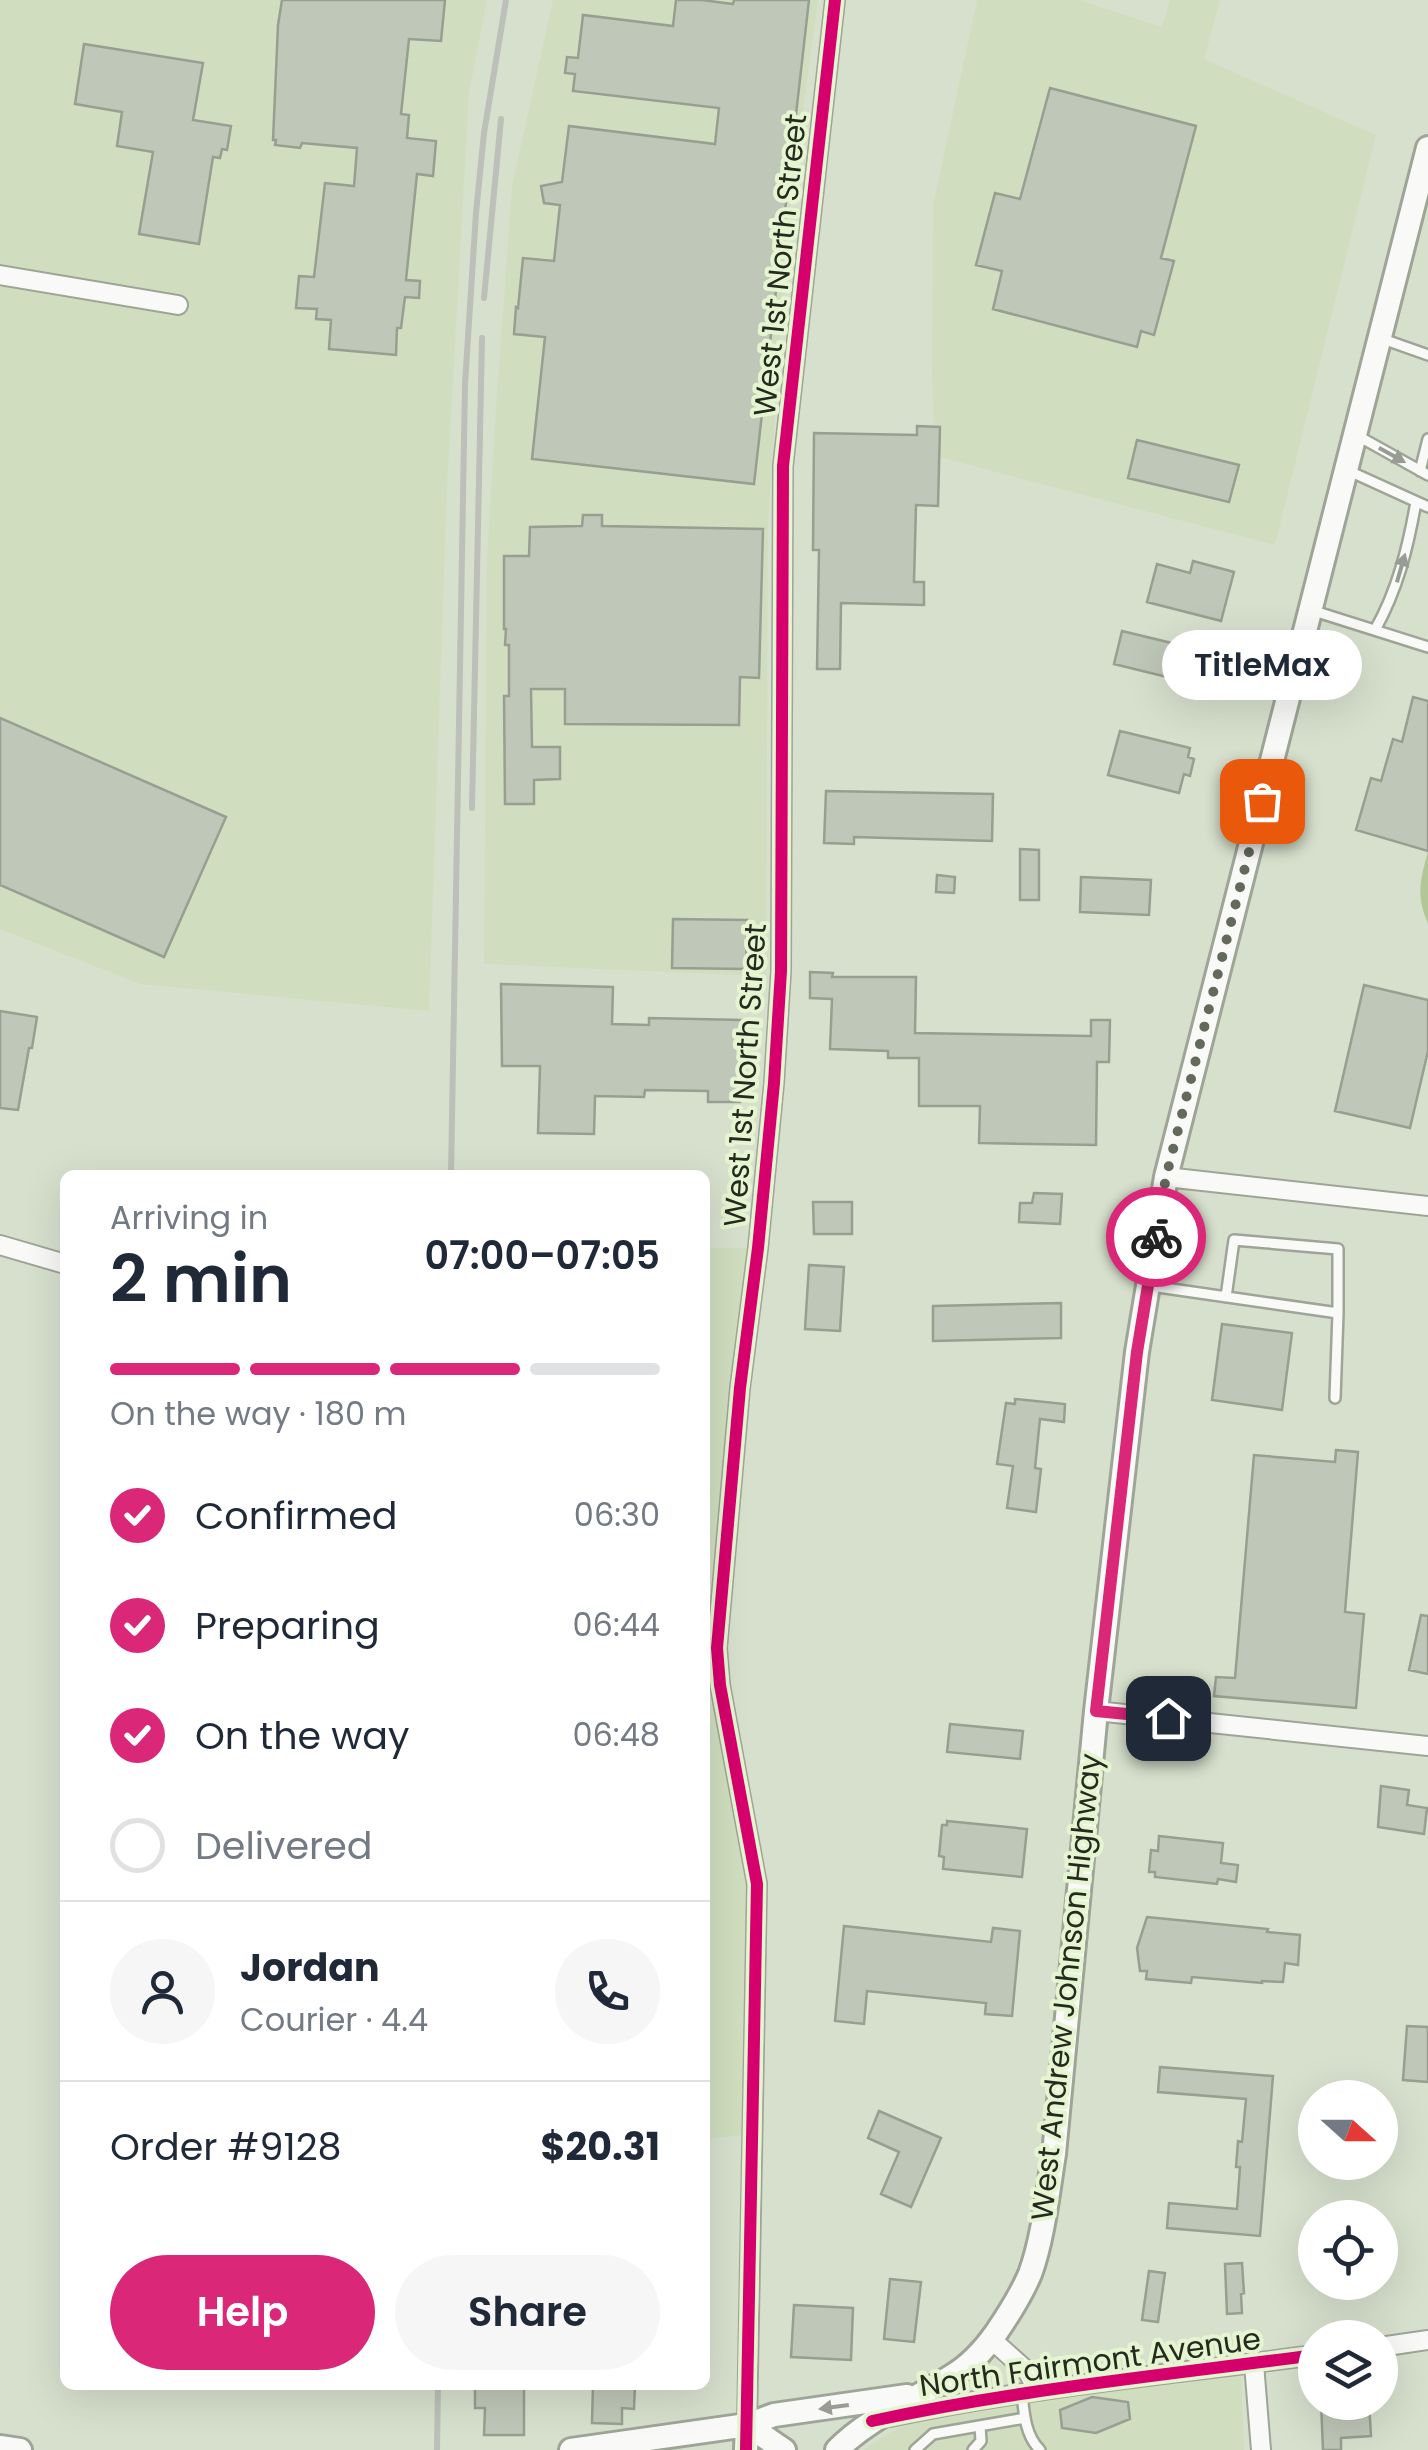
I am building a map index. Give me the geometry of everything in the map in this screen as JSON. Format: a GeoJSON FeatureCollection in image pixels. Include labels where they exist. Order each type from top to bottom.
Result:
{"type":"FeatureCollection","features":[{"type":"Feature","properties":{"kind":"main road","name":"West Andrew Johnson Highway"},"geometry":{"type":"LineString","coordinates":[[837,2450],[872,2420],[971,2362],[1014,2308],[1031,2270],[1054,2154],[1096,1711],[1137,1352],[1166,1177],[1428,148]]}},
{"type":"Feature","properties":{"kind":"main road"},"geometry":{"type":"LineString","coordinates":[[570,2450],[748,2425],[774,2415],[922,2394]]}},
{"type":"Feature","properties":{"kind":"main road"},"geometry":{"type":"LineString","coordinates":[[748,2425],[784,2450]]}},
{"type":"Feature","properties":{"kind":"main road","name":"West 1st North Street"},"geometry":{"type":"LineString","coordinates":[[746,2450],[748,2425]]}},
{"type":"Feature","properties":{"kind":"main road"},"geometry":{"type":"LineString","coordinates":[[0,2447],[20,2450]]}},
{"type":"Feature","properties":{"kind":"street","name":"West 1st North Street"},"geometry":{"type":"LineString","coordinates":[[748,2425],[757,1884],[720,1685],[717,1648],[740,1388],[774,1083],[781,971],[783,466],[835,0]]}},
{"type":"Feature","properties":{"kind":"street"},"geometry":{"type":"LineString","coordinates":[[0,275],[178,305]]}},
{"type":"Feature","properties":{"kind":"street"},"geometry":{"type":"LineString","coordinates":[[1166,1177],[1428,1206]]}},
{"type":"Feature","properties":{"kind":"street"},"geometry":{"type":"LineString","coordinates":[[0,1245],[60,1263]]}},
{"type":"Feature","properties":{"kind":"street"},"geometry":{"type":"LineString","coordinates":[[1096,1711],[1428,1746]]}},
{"type":"Feature","properties":{"kind":"street"},"geometry":{"type":"LineString","coordinates":[[992,2339],[1028,2372],[1029,2391]]}},
{"type":"Feature","properties":{"kind":"street"},"geometry":{"type":"LineString","coordinates":[[1398,2344],[1428,2340]]}},
{"type":"Feature","properties":{"kind":"street","name":"North Fairmont Avenue"},"geometry":{"type":"LineString","coordinates":[[872,2420],[1029,2391],[1298,2358]]}},
{"type":"Feature","properties":{"kind":"street"},"geometry":{"type":"LineString","coordinates":[[1254,2364],[1261,2450]]}},
{"type":"Feature","properties":{"kind":"lane"},"geometry":{"type":"LineString","coordinates":[[1380,338],[1428,355]]}},
{"type":"Feature","properties":{"kind":"lane"},"geometry":{"type":"LineString","coordinates":[[1355,434],[1424,473],[1428,439]]}},
{"type":"Feature","properties":{"kind":"lane"},"geometry":{"type":"LineString","coordinates":[[1346,470],[1428,507]]}},
{"type":"Feature","properties":{"kind":"lane"},"geometry":{"type":"LineString","coordinates":[[1375,630],[1400,576],[1416,502]]}},
{"type":"Feature","properties":{"kind":"lane"},"geometry":{"type":"LineString","coordinates":[[1311,610],[1428,647]]}},
{"type":"Feature","properties":{"kind":"lane"},"geometry":{"type":"LineString","coordinates":[[1226,1297],[1234,1240],[1338,1249],[1335,1398]]}},
{"type":"Feature","properties":{"kind":"lane"},"geometry":{"type":"LineString","coordinates":[[1148,1286],[1338,1313]]}},
{"type":"Feature","properties":{"kind":"lane"},"geometry":{"type":"LineString","coordinates":[[1029,2391],[1025,2418],[1032,2442],[1040,2450]]}},
{"type":"Feature","properties":{"kind":"lane"},"geometry":{"type":"LineString","coordinates":[[915,2450],[933,2434],[1025,2418]]}},
{"type":"Feature","properties":{"kind":"lane"},"geometry":{"type":"LineString","coordinates":[[974,2450],[980,2441],[980,2426]]}},
{"type":"Feature","properties":{"kind":"shaded area"},"geometry":{"type":"Polygon","coordinates":[[[0,0],[487,0],[469,93],[447,487],[429,1011],[140,984],[0,929],[0,0]]]}},
{"type":"Feature","properties":{"kind":"shaded area"},"geometry":{"type":"Polygon","coordinates":[[[553,0],[818,0],[788,223],[768,526],[766,976],[484,964],[487,558],[496,408],[512,186],[553,0]]]}},
{"type":"Feature","properties":{"kind":"shaded area"},"geometry":{"type":"Polygon","coordinates":[[[977,0],[1078,0],[1162,27],[1170,0],[1220,0],[1204,59],[1376,135],[1275,545],[935,456],[933,206],[977,0]]]}},
{"type":"Feature","properties":{"kind":"shaded area"},"geometry":{"type":"Polygon","coordinates":[[[1428,851],[1428,924],[1420,888],[1428,851]]]}},
{"type":"Feature","properties":{"kind":"shaded area"},"geometry":{"type":"Polygon","coordinates":[[[710,1248],[758,1248],[717,1648],[756,1870],[753,2134],[710,2138],[710,1248]]]}},
{"type":"Feature","properties":{"kind":"shaded area"},"geometry":{"type":"Polygon","coordinates":[[[1226,2373],[1241,2375],[1244,2450],[864,2450],[907,2424],[936,2415],[1226,2373]]]}},
{"type":"Feature","properties":{"kind":"building"},"geometry":{"type":"Polygon","coordinates":[[[282,0],[445,0],[441,41],[409,39],[401,114],[409,115],[407,138],[436,141],[433,176],[417,174],[406,280],[420,281],[419,298],[405,297],[401,328],[397,328],[396,355],[329,349],[331,320],[316,319],[317,309],[296,308],[299,276],[314,277],[325,183],[354,186],[357,148],[275,145],[282,0]]]}},
{"type":"Feature","properties":{"kind":"building"},"geometry":{"type":"Polygon","coordinates":[[[676,0],[733,4],[734,0],[809,0],[754,484],[532,459],[545,337],[514,334],[516,307],[523,258],[554,261],[560,205],[544,203],[541,186],[562,182],[569,126],[715,144],[719,108],[573,91],[575,74],[565,73],[567,57],[578,58],[583,15],[673,26],[676,0]]]}},
{"type":"Feature","properties":{"kind":"building"},"geometry":{"type":"Polygon","coordinates":[[[84,44],[203,63],[193,120],[231,126],[227,150],[222,149],[220,158],[213,157],[199,244],[139,234],[153,152],[117,146],[122,112],[75,104],[84,44]]]}},
{"type":"Feature","properties":{"kind":"building"},"geometry":{"type":"Polygon","coordinates":[[[1050,88],[1196,126],[1161,258],[1174,261],[1154,335],[1141,331],[1137,347],[993,309],[1002,271],[976,265],[995,193],[1020,199],[1050,88]]]}},
{"type":"Feature","properties":{"kind":"building"},"geometry":{"type":"Polygon","coordinates":[[[917,426],[940,427],[938,506],[916,505],[914,582],[924,582],[924,605],[841,603],[840,669],[817,669],[819,550],[813,550],[814,433],[917,435],[917,426]]]}},
{"type":"Feature","properties":{"kind":"building"},"geometry":{"type":"Polygon","coordinates":[[[1137,440],[1239,465],[1229,502],[1128,478],[1137,440]]]}},
{"type":"Feature","properties":{"kind":"building"},"geometry":{"type":"Polygon","coordinates":[[[583,515],[602,515],[602,526],[763,529],[759,678],[740,677],[739,725],[565,724],[565,689],[531,689],[532,747],[560,747],[560,779],[534,780],[534,804],[505,804],[504,696],[509,696],[509,645],[505,645],[504,629],[504,556],[529,556],[530,527],[582,526],[583,515]]]}},
{"type":"Feature","properties":{"kind":"building"},"geometry":{"type":"Polygon","coordinates":[[[1193,561],[1234,572],[1221,621],[1147,602],[1157,564],[1190,573],[1193,561]]]}},
{"type":"Feature","properties":{"kind":"building"},"geometry":{"type":"Polygon","coordinates":[[[1122,631],[1180,645],[1175,679],[1114,664],[1122,631]]]}},
{"type":"Feature","properties":{"kind":"building"},"geometry":{"type":"Polygon","coordinates":[[[1413,697],[1428,701],[1428,851],[1356,830],[1371,778],[1381,781],[1393,739],[1402,742],[1413,697]]]}},
{"type":"Feature","properties":{"kind":"building"},"geometry":{"type":"Polygon","coordinates":[[[0,718],[226,817],[164,957],[0,885],[0,718]]]}},
{"type":"Feature","properties":{"kind":"building"},"geometry":{"type":"Polygon","coordinates":[[[1120,731],[1190,748],[1188,757],[1194,759],[1190,776],[1184,774],[1179,793],[1108,775],[1120,731]]]}},
{"type":"Feature","properties":{"kind":"building"},"geometry":{"type":"Polygon","coordinates":[[[826,791],[993,794],[992,841],[854,837],[854,844],[824,843],[826,791]]]}},
{"type":"Feature","properties":{"kind":"building"},"geometry":{"type":"Polygon","coordinates":[[[1020,849],[1039,850],[1039,900],[1020,900],[1020,849]]]}},
{"type":"Feature","properties":{"kind":"building"},"geometry":{"type":"Polygon","coordinates":[[[937,875],[955,877],[954,893],[936,892],[937,875]]]}},
{"type":"Feature","properties":{"kind":"building"},"geometry":{"type":"Polygon","coordinates":[[[1081,877],[1151,880],[1149,915],[1080,912],[1081,877]]]}},
{"type":"Feature","properties":{"kind":"building"},"geometry":{"type":"Polygon","coordinates":[[[673,919],[747,920],[746,969],[672,968],[673,919]]]}},
{"type":"Feature","properties":{"kind":"building"},"geometry":{"type":"Polygon","coordinates":[[[810,972],[833,973],[832,977],[916,977],[915,1033],[1091,1036],[1091,1020],[1110,1020],[1109,1062],[1097,1062],[1096,1145],[979,1143],[980,1106],[919,1106],[919,1058],[888,1058],[888,1051],[830,1049],[832,999],[810,998],[810,972]]]}},
{"type":"Feature","properties":{"kind":"building"},"geometry":{"type":"Polygon","coordinates":[[[501,984],[613,987],[612,1024],[649,1025],[649,1018],[742,1020],[740,1102],[708,1102],[708,1091],[645,1090],[644,1097],[595,1096],[594,1134],[538,1133],[540,1066],[502,1066],[501,984]]]}},
{"type":"Feature","properties":{"kind":"building"},"geometry":{"type":"Polygon","coordinates":[[[1364,985],[1428,1000],[1428,1051],[1410,1128],[1335,1111],[1364,985]]]}},
{"type":"Feature","properties":{"kind":"building"},"geometry":{"type":"Polygon","coordinates":[[[0,1011],[37,1017],[18,1110],[0,1108],[0,1011]]]}},
{"type":"Feature","properties":{"kind":"building"},"geometry":{"type":"Polygon","coordinates":[[[1034,1193],[1062,1194],[1060,1224],[1019,1222],[1020,1203],[1032,1203],[1034,1193]]]}},
{"type":"Feature","properties":{"kind":"building"},"geometry":{"type":"Polygon","coordinates":[[[813,1202],[852,1202],[852,1234],[814,1234],[813,1202]]]}},
{"type":"Feature","properties":{"kind":"building"},"geometry":{"type":"Polygon","coordinates":[[[809,1265],[844,1267],[840,1331],[805,1329],[809,1265]]]}},
{"type":"Feature","properties":{"kind":"building"},"geometry":{"type":"Polygon","coordinates":[[[1061,1303],[1061,1338],[933,1341],[933,1306],[1061,1303]]]}},
{"type":"Feature","properties":{"kind":"building"},"geometry":{"type":"Polygon","coordinates":[[[1222,1324],[1292,1333],[1282,1410],[1212,1400],[1222,1324]]]}},
{"type":"Feature","properties":{"kind":"building"},"geometry":{"type":"Polygon","coordinates":[[[1015,1399],[1065,1404],[1064,1422],[1040,1419],[1035,1468],[1041,1469],[1036,1512],[1007,1508],[1013,1466],[997,1464],[1006,1403],[1015,1404],[1015,1399]]]}},
{"type":"Feature","properties":{"kind":"building"},"geometry":{"type":"Polygon","coordinates":[[[1336,1450],[1358,1452],[1345,1612],[1364,1614],[1356,1708],[1214,1696],[1216,1677],[1235,1678],[1254,1455],[1335,1462],[1336,1450]]]}},
{"type":"Feature","properties":{"kind":"building"},"geometry":{"type":"Polygon","coordinates":[[[1421,1615],[1428,1616],[1428,1674],[1409,1670],[1421,1615]]]}},
{"type":"Feature","properties":{"kind":"building"},"geometry":{"type":"Polygon","coordinates":[[[950,1724],[1023,1731],[1020,1759],[947,1752],[950,1724]]]}},
{"type":"Feature","properties":{"kind":"building"},"geometry":{"type":"Polygon","coordinates":[[[1381,1786],[1409,1790],[1407,1805],[1427,1808],[1424,1834],[1378,1827],[1381,1786]]]}},
{"type":"Feature","properties":{"kind":"building"},"geometry":{"type":"Polygon","coordinates":[[[947,1821],[1027,1829],[1022,1877],[943,1869],[944,1857],[939,1856],[942,1825],[947,1825],[947,1821]]]}},
{"type":"Feature","properties":{"kind":"building"},"geometry":{"type":"Polygon","coordinates":[[[1159,1836],[1223,1843],[1221,1863],[1238,1865],[1236,1882],[1218,1879],[1217,1884],[1155,1877],[1155,1872],[1149,1872],[1151,1850],[1158,1851],[1159,1836]]]}},
{"type":"Feature","properties":{"kind":"building"},"geometry":{"type":"Polygon","coordinates":[[[1147,1917],[1300,1935],[1298,1965],[1285,1963],[1283,1982],[1192,1977],[1191,1983],[1146,1979],[1147,1971],[1140,1971],[1137,1948],[1147,1917]]]}},
{"type":"Feature","properties":{"kind":"building"},"geometry":{"type":"Polygon","coordinates":[[[844,1926],[991,1942],[993,1928],[1020,1931],[1012,2016],[985,2014],[986,2003],[867,1991],[864,2024],[835,2021],[844,1926]]]}},
{"type":"Feature","properties":{"kind":"building"},"geometry":{"type":"Polygon","coordinates":[[[1407,2026],[1428,2027],[1428,2082],[1403,2080],[1407,2026]]]}},
{"type":"Feature","properties":{"kind":"building"},"geometry":{"type":"Polygon","coordinates":[[[1160,2067],[1273,2076],[1260,2236],[1167,2228],[1169,2203],[1237,2209],[1238,2141],[1242,2142],[1246,2099],[1158,2092],[1160,2067]]]}},
{"type":"Feature","properties":{"kind":"building"},"geometry":{"type":"Polygon","coordinates":[[[879,2111],[941,2138],[911,2207],[881,2194],[899,2152],[868,2138],[879,2111]]]}},
{"type":"Feature","properties":{"kind":"building"},"geometry":{"type":"Polygon","coordinates":[[[1242,2263],[1242,2313],[1227,2314],[1225,2264],[1242,2263]]]}},
{"type":"Feature","properties":{"kind":"building"},"geometry":{"type":"Polygon","coordinates":[[[1149,2271],[1165,2273],[1158,2322],[1142,2320],[1149,2271]]]}},
{"type":"Feature","properties":{"kind":"building"},"geometry":{"type":"Polygon","coordinates":[[[890,2279],[921,2282],[914,2342],[884,2339],[890,2279]]]}},
{"type":"Feature","properties":{"kind":"building"},"geometry":{"type":"Polygon","coordinates":[[[794,2305],[853,2308],[851,2360],[791,2357],[794,2305]]]}},
{"type":"Feature","properties":{"kind":"building"},"geometry":{"type":"Polygon","coordinates":[[[475,2390],[524,2390],[524,2435],[484,2435],[485,2408],[475,2408],[475,2390]]]}},
{"type":"Feature","properties":{"kind":"building"},"geometry":{"type":"Polygon","coordinates":[[[593,2390],[635,2390],[634,2409],[622,2408],[622,2424],[592,2423],[593,2390]]]}},
{"type":"Feature","properties":{"kind":"building"},"geometry":{"type":"Polygon","coordinates":[[[1092,2397],[1128,2402],[1130,2419],[1096,2433],[1062,2428],[1060,2410],[1092,2397]]]}},
{"type":"Feature","properties":{"kind":"building"},"geometry":{"type":"Polygon","coordinates":[[[1322,2420],[1370,2420],[1371,2436],[1341,2438],[1341,2450],[1323,2450],[1322,2420]]]}},
{"type":"Feature","properties":{"kind":"railway"},"geometry":{"type":"LineString","coordinates":[[451,1170],[465,384],[484,133],[506,0]]}},
{"type":"Feature","properties":{"kind":"railway"},"geometry":{"type":"LineString","coordinates":[[484,298],[501,119]]}},
{"type":"Feature","properties":{"kind":"railway"},"geometry":{"type":"LineString","coordinates":[[472,808],[482,338]]}},
{"type":"Feature","properties":{"kind":"railway"},"geometry":{"type":"LineString","coordinates":[[437,2450],[438,2390]]}},
{"type":"Feature","properties":{"kind":"cycle path"},"geometry":{"type":"LineString","coordinates":[[746,2450],[757,1884],[720,1685],[717,1648],[740,1388],[774,1083],[781,971],[783,466],[835,0]]}},
{"type":"Feature","properties":{"kind":"cycle path"},"geometry":{"type":"LineString","coordinates":[[872,2421],[1038,2391],[1298,2357]]}},
{"type":"Feature","properties":{"kind":"way so far"},"geometry":{"type":"LineString","coordinates":[[1156,1237],[1166,1177],[1262,801]]}},
{"type":"Feature","properties":{"kind":"place","name":"TitleMax"},"geometry":{"type":"Point","coordinates":[1262,801]}},
{"type":"Feature","properties":{"kind":"route"},"geometry":{"type":"LineString","coordinates":[[1156,1237],[1137,1352],[1096,1711],[1168,1718]]}}]}
